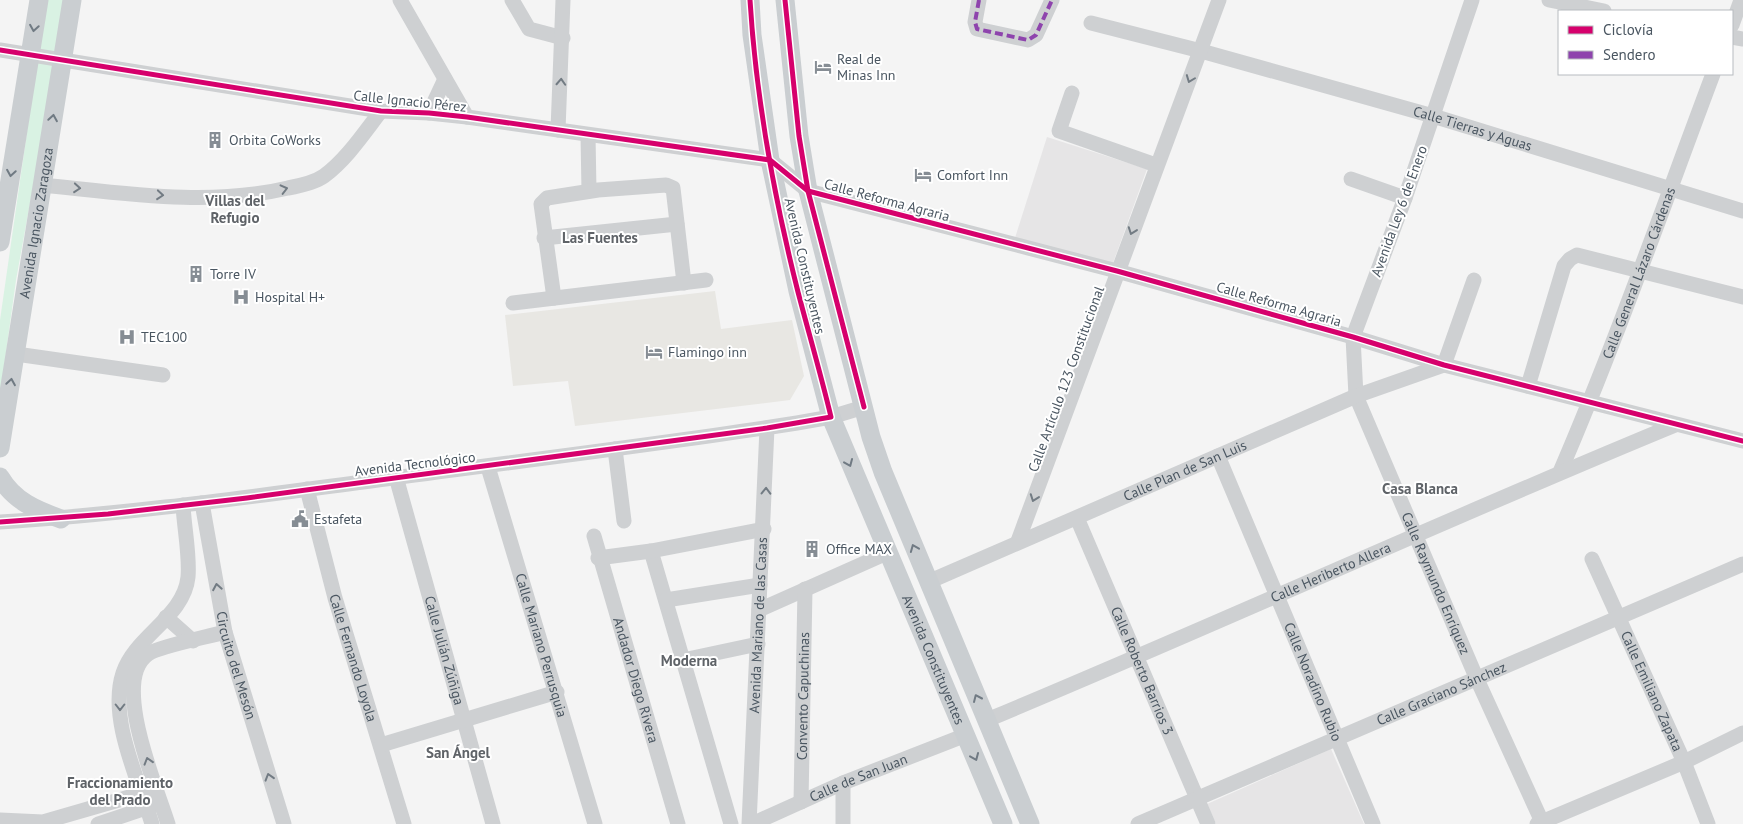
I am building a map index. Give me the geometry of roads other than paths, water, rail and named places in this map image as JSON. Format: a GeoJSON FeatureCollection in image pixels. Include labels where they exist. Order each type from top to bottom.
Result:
{"type":"FeatureCollection","features":[{"type":"Feature","properties":{"kind":"main road"},"geometry":{"type":"LineString","coordinates":[[0,242],[39,0]]}},
{"type":"Feature","properties":{"kind":"main road","name":"Avenida Ignacio Zaragoza"},"geometry":{"type":"LineString","coordinates":[[0,448],[72,0]]}},
{"type":"Feature","properties":{"kind":"main road","name":"Avenida Constituyentes"},"geometry":{"type":"LineString","coordinates":[[750,0],[752,34],[770,160],[798,291],[831,417],[1003,824]]}},
{"type":"Feature","properties":{"kind":"main road","name":"Avenida Constituyentes"},"geometry":{"type":"LineString","coordinates":[[785,0],[799,136],[808,192],[864,407],[883,472],[1030,824]]}},
{"type":"Feature","properties":{"kind":"main road"},"geometry":{"type":"LineString","coordinates":[[0,477],[14,496],[36,510],[61,519]]}},
{"type":"Feature","properties":{"kind":"street"},"geometry":{"type":"LineString","coordinates":[[400,0],[468,118]]}},
{"type":"Feature","properties":{"kind":"street"},"geometry":{"type":"LineString","coordinates":[[512,0],[530,29],[563,38]]}},
{"type":"Feature","properties":{"kind":"street"},"geometry":{"type":"LineString","coordinates":[[558,130],[564,0]]}},
{"type":"Feature","properties":{"kind":"street"},"geometry":{"type":"LineString","coordinates":[[979,0],[975,22],[976,29],[1028,40],[1036,35],[1052,0]]}},
{"type":"Feature","properties":{"kind":"street","name":"Calle Artículo 123 Constitucional"},"geometry":{"type":"LineString","coordinates":[[1018,541],[1156,165],[1219,0]]}},
{"type":"Feature","properties":{"kind":"street","name":"Avenida Ley 6 de Enero"},"geometry":{"type":"LineString","coordinates":[[1356,396],[1353,337],[1434,116],[1472,0]]}},
{"type":"Feature","properties":{"kind":"street"},"geometry":{"type":"LineString","coordinates":[[1549,0],[1599,10]]}},
{"type":"Feature","properties":{"kind":"street"},"geometry":{"type":"LineString","coordinates":[[1733,22],[1741,0]]}},
{"type":"Feature","properties":{"kind":"street","name":"Calle Tierras y Aguas"},"geometry":{"type":"LineString","coordinates":[[1091,23],[1434,116],[1743,211]]}},
{"type":"Feature","properties":{"kind":"street","name":"Calle Ignacio Pérez"},"geometry":{"type":"LineString","coordinates":[[0,50],[381,111],[429,113],[770,160]]}},
{"type":"Feature","properties":{"kind":"street","name":"Calle General Lázaro Cárdenas"},"geometry":{"type":"LineString","coordinates":[[1560,472],[1590,402],[1641,271],[1713,75]]}},
{"type":"Feature","properties":{"kind":"street"},"geometry":{"type":"LineString","coordinates":[[429,113],[444,78]]}},
{"type":"Feature","properties":{"kind":"street"},"geometry":{"type":"LineString","coordinates":[[1072,93],[1059,131],[1156,165]]}},
{"type":"Feature","properties":{"kind":"street"},"geometry":{"type":"LineString","coordinates":[[42,185],[179,197],[264,194],[305,184],[323,177],[340,161],[381,111]]}},
{"type":"Feature","properties":{"kind":"street"},"geometry":{"type":"LineString","coordinates":[[592,135],[594,190]]}},
{"type":"Feature","properties":{"kind":"street"},"geometry":{"type":"LineString","coordinates":[[770,160],[808,192]]}},
{"type":"Feature","properties":{"kind":"street"},"geometry":{"type":"LineString","coordinates":[[1351,179],[1405,198]]}},
{"type":"Feature","properties":{"kind":"street"},"geometry":{"type":"LineString","coordinates":[[554,298],[541,208],[544,200],[594,190],[670,186],[675,192],[684,283]]}},
{"type":"Feature","properties":{"kind":"street","name":"Calle Reforma Agraria"},"geometry":{"type":"LineString","coordinates":[[808,192],[1118,271],[1353,337],[1444,365],[1743,441]]}},
{"type":"Feature","properties":{"kind":"street"},"geometry":{"type":"LineString","coordinates":[[544,238],[677,224]]}},
{"type":"Feature","properties":{"kind":"street"},"geometry":{"type":"LineString","coordinates":[[1528,386],[1564,266],[1577,255],[1743,297]]}},
{"type":"Feature","properties":{"kind":"street"},"geometry":{"type":"LineString","coordinates":[[513,303],[706,280]]}},
{"type":"Feature","properties":{"kind":"street"},"geometry":{"type":"LineString","coordinates":[[1444,365],[1474,280]]}},
{"type":"Feature","properties":{"kind":"street"},"geometry":{"type":"LineString","coordinates":[[16,354],[163,375]]}},
{"type":"Feature","properties":{"kind":"street","name":"Calle Plan de San Luis"},"geometry":{"type":"LineString","coordinates":[[928,582],[1018,541],[1077,518],[1356,396],[1444,365]]}},
{"type":"Feature","properties":{"kind":"street","name":"Calle Raymundo Enríquez"},"geometry":{"type":"LineString","coordinates":[[1356,396],[1476,677],[1541,823]]}},
{"type":"Feature","properties":{"kind":"street","name":"Avenida Tecnológico"},"geometry":{"type":"LineString","coordinates":[[0,522],[61,519],[202,503],[488,466],[767,428],[831,417],[864,407]]}},
{"type":"Feature","properties":{"kind":"street","name":"Calle Heriberto Allera"},"geometry":{"type":"LineString","coordinates":[[987,720],[1276,598],[1560,472],[1675,425]]}},
{"type":"Feature","properties":{"kind":"street","name":"Avenida Mariano de las Casas"},"geometry":{"type":"LineString","coordinates":[[751,824],[767,428]]}},
{"type":"Feature","properties":{"kind":"street"},"geometry":{"type":"LineString","coordinates":[[615,449],[624,521]]}},
{"type":"Feature","properties":{"kind":"street","name":"Calle Noradino Rubio"},"geometry":{"type":"LineString","coordinates":[[1218,456],[1276,598],[1373,824]]}},
{"type":"Feature","properties":{"kind":"street","name":"Calle Mariano Perrusquia"},"geometry":{"type":"LineString","coordinates":[[488,466],[595,824]]}},
{"type":"Feature","properties":{"kind":"street","name":"Calle Julián Zúñiga"},"geometry":{"type":"LineString","coordinates":[[396,477],[493,824]]}},
{"type":"Feature","properties":{"kind":"street","name":"Calle Fernando Loyola"},"geometry":{"type":"LineString","coordinates":[[307,489],[335,598],[404,824]]}},
{"type":"Feature","properties":{"kind":"street","name":"Circuito del Mesón"},"geometry":{"type":"LineString","coordinates":[[202,503],[225,632],[284,824]]}},
{"type":"Feature","properties":{"kind":"street"},"geometry":{"type":"LineString","coordinates":[[141,793],[122,727],[120,699],[123,673],[150,633],[166,618],[184,592],[188,577],[182,505]]}},
{"type":"Feature","properties":{"kind":"street","name":"Calle Roberto Barrios 3"},"geometry":{"type":"LineString","coordinates":[[1077,518],[1135,658],[1208,824]]}},
{"type":"Feature","properties":{"kind":"street"},"geometry":{"type":"LineString","coordinates":[[598,558],[651,551],[764,528]]}},
{"type":"Feature","properties":{"kind":"street","name":"Andador Diego Rivera"},"geometry":{"type":"LineString","coordinates":[[594,536],[598,558],[678,824]]}},
{"type":"Feature","properties":{"kind":"street"},"geometry":{"type":"LineString","coordinates":[[651,551],[731,824]]}},
{"type":"Feature","properties":{"kind":"street"},"geometry":{"type":"LineString","coordinates":[[759,610],[887,552]]}},
{"type":"Feature","properties":{"kind":"street","name":"Calle Emiliano Zapata"},"geometry":{"type":"LineString","coordinates":[[1592,559],[1684,762],[1708,824]]}},
{"type":"Feature","properties":{"kind":"street","name":"Calle Graciano Sánchez"},"geometry":{"type":"LineString","coordinates":[[1138,824],[1617,616],[1743,564]]}},
{"type":"Feature","properties":{"kind":"street"},"geometry":{"type":"LineString","coordinates":[[666,600],[760,585]]}},
{"type":"Feature","properties":{"kind":"street","name":"Convento Capuchinas"},"geometry":{"type":"LineString","coordinates":[[801,802],[805,589]]}},
{"type":"Feature","properties":{"kind":"street"},"geometry":{"type":"LineString","coordinates":[[166,618],[193,641]]}},
{"type":"Feature","properties":{"kind":"street"},"geometry":{"type":"LineString","coordinates":[[168,824],[155,800],[133,711],[133,683],[137,669],[149,654],[225,632]]}},
{"type":"Feature","properties":{"kind":"street"},"geometry":{"type":"LineString","coordinates":[[683,660],[758,644]]}},
{"type":"Feature","properties":{"kind":"street"},"geometry":{"type":"LineString","coordinates":[[381,745],[557,692]]}},
{"type":"Feature","properties":{"kind":"street"},"geometry":{"type":"LineString","coordinates":[[1541,823],[1684,762],[1743,733]]}},
{"type":"Feature","properties":{"kind":"street","name":"Calle de San Juan"},"geometry":{"type":"LineString","coordinates":[[751,824],[843,783],[966,735]]}},
{"type":"Feature","properties":{"kind":"street"},"geometry":{"type":"LineString","coordinates":[[843,783],[843,824]]}},
{"type":"Feature","properties":{"kind":"street"},"geometry":{"type":"LineString","coordinates":[[0,820],[43,823],[141,793],[155,800]]}},
{"type":"Feature","properties":{"kind":"street"},"geometry":{"type":"LineString","coordinates":[[98,824],[155,800]]}},
{"type":"Feature","properties":{"kind":"street"},"geometry":{"type":"LineString","coordinates":[[152,824],[155,800]]}},
{"type":"Feature","properties":{"kind":"place","name":"Real de Minas Inn"},"geometry":{"type":"Point","coordinates":[823,67]}},
{"type":"Feature","properties":{"kind":"place","name":"Orbita CoWorks"},"geometry":{"type":"Point","coordinates":[215,140]}},
{"type":"Feature","properties":{"kind":"place","name":"Comfort Inn"},"geometry":{"type":"Point","coordinates":[923,175]}},
{"type":"Feature","properties":{"kind":"place","name":"Torre IV"},"geometry":{"type":"Point","coordinates":[196,274]}},
{"type":"Feature","properties":{"kind":"place","name":"Hospital H+"},"geometry":{"type":"Point","coordinates":[241,297]}},
{"type":"Feature","properties":{"kind":"place","name":"TEC100"},"geometry":{"type":"Point","coordinates":[127,337]}},
{"type":"Feature","properties":{"kind":"place","name":"Flamingo inn"},"geometry":{"type":"Point","coordinates":[654,352]}},
{"type":"Feature","properties":{"kind":"place","name":"Estafeta"},"geometry":{"type":"Point","coordinates":[300,519]}},
{"type":"Feature","properties":{"kind":"place","name":"Office MAX"},"geometry":{"type":"Point","coordinates":[812,549]}},
{"type":"Feature","properties":{"kind":"district","name":"Villas del Refugio"},"geometry":{"type":"Point","coordinates":[235,208]}},
{"type":"Feature","properties":{"kind":"district","name":"Las Fuentes"},"geometry":{"type":"Point","coordinates":[600,237]}},
{"type":"Feature","properties":{"kind":"district","name":"Casa Blanca"},"geometry":{"type":"Point","coordinates":[1420,488]}},
{"type":"Feature","properties":{"kind":"district","name":"Moderna"},"geometry":{"type":"Point","coordinates":[689,660]}},
{"type":"Feature","properties":{"kind":"district","name":"San Ángel"},"geometry":{"type":"Point","coordinates":[458,752]}},
{"type":"Feature","properties":{"kind":"district","name":"Fraccionamiento del Prado"},"geometry":{"type":"Point","coordinates":[120,790]}}]}
